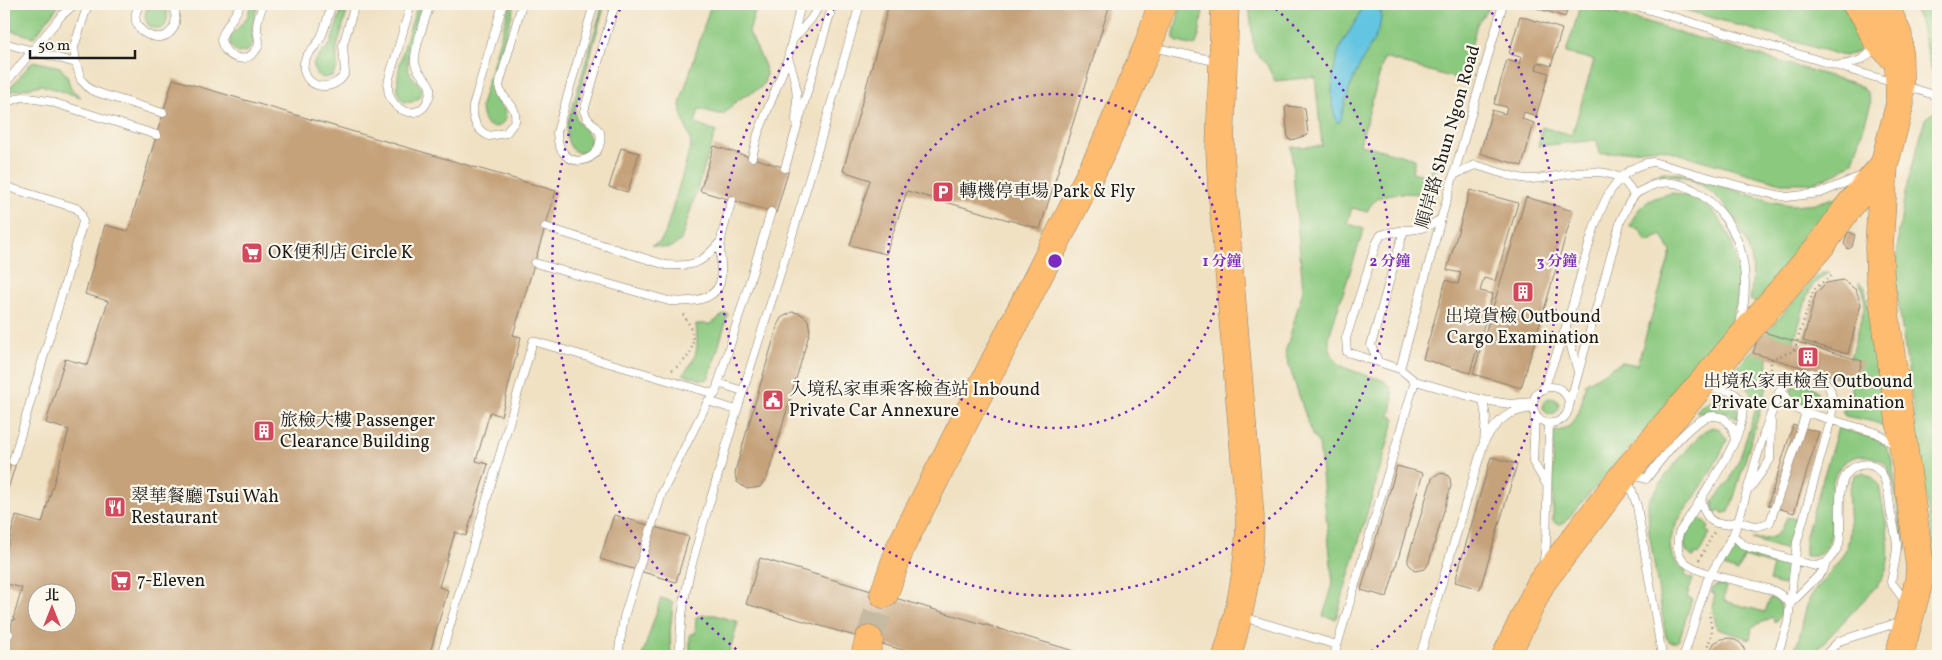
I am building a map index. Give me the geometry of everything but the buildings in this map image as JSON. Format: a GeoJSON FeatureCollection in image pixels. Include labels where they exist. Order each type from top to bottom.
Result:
{"type":"FeatureCollection","features":[{"type":"Feature","properties":{"kind":"highway"},"geometry":{"type":"LineString","coordinates":[[884,594],[900,546],[1103,149],[1148,46],[1162,4]]}},
{"type":"Feature","properties":{"kind":"highway"},"geometry":{"type":"LineString","coordinates":[[1225,4],[1220,149],[1250,517],[1248,568],[1239,616],[1227,656]]}},
{"type":"Feature","properties":{"kind":"highway"},"geometry":{"type":"LineString","coordinates":[[1856,4],[1865,15],[1876,38],[1899,74]]}},
{"type":"Feature","properties":{"kind":"highway"},"geometry":{"type":"LineString","coordinates":[[1884,4],[1898,35],[1900,104],[1884,164],[1879,247],[1880,277],[1920,566],[1919,581],[1899,656]]}},
{"type":"Feature","properties":{"kind":"highway"},"geometry":{"type":"LineString","coordinates":[[1506,656],[1540,583],[1626,472],[1822,244],[1850,205],[1884,164]]}},
{"type":"Feature","properties":{"kind":"lane"},"geometry":{"type":"LineString","coordinates":[[4,85],[62,15],[75,4]]}},
{"type":"Feature","properties":{"kind":"lane"},"geometry":{"type":"LineString","coordinates":[[88,4],[74,47],[81,80],[91,90],[163,113]]}},
{"type":"Feature","properties":{"kind":"lane"},"geometry":{"type":"LineString","coordinates":[[140,4],[136,10],[136,22],[143,32],[153,37],[168,34],[175,26],[174,4]]}},
{"type":"Feature","properties":{"kind":"lane"},"geometry":{"type":"LineString","coordinates":[[240,4],[221,40],[226,53],[235,58],[251,56],[258,49],[257,26],[263,4]]}},
{"type":"Feature","properties":{"kind":"lane"},"geometry":{"type":"LineString","coordinates":[[332,4],[321,38],[304,60],[306,75],[313,82],[322,86],[332,86],[337,83],[345,72],[343,45],[355,4]]}},
{"type":"Feature","properties":{"kind":"lane"},"geometry":{"type":"LineString","coordinates":[[411,4],[388,84],[390,99],[393,104],[401,110],[410,112],[423,107],[431,93],[429,84],[417,69],[415,60],[430,4]]}},
{"type":"Feature","properties":{"kind":"lane"},"geometry":{"type":"LineString","coordinates":[[503,4],[473,106],[473,118],[477,128],[489,136],[506,133],[514,121],[514,108],[501,94],[499,85],[522,4]]}},
{"type":"Feature","properties":{"kind":"lane"},"geometry":{"type":"LineString","coordinates":[[594,4],[557,132],[562,152],[575,160],[585,160],[593,155],[600,142],[600,132],[587,118],[584,111],[615,4]]}},
{"type":"Feature","properties":{"kind":"lane"},"geometry":{"type":"LineString","coordinates":[[752,157],[758,134],[788,58],[801,4]]}},
{"type":"Feature","properties":{"kind":"lane"},"geometry":{"type":"LineString","coordinates":[[793,39],[811,19],[820,4]]}},
{"type":"Feature","properties":{"kind":"lane"},"geometry":{"type":"LineString","coordinates":[[785,168],[833,4]]}},
{"type":"Feature","properties":{"kind":"lane"},"geometry":{"type":"LineString","coordinates":[[680,656],[683,602],[691,565],[736,410],[794,228],[860,4]]}},
{"type":"Feature","properties":{"kind":"lane","name":"順岸路 Shun Ngon Road"},"geometry":{"type":"LineString","coordinates":[[1400,369],[1503,4]]}},
{"type":"Feature","properties":{"kind":"lane"},"geometry":{"type":"LineString","coordinates":[[1630,4],[1836,65],[1899,74],[1938,96]]}},
{"type":"Feature","properties":{"kind":"lane"},"geometry":{"type":"LineString","coordinates":[[1836,65],[1853,63],[1870,54],[1876,38]]}},
{"type":"Feature","properties":{"kind":"lane"},"geometry":{"type":"LineString","coordinates":[[4,43],[76,63]]}},
{"type":"Feature","properties":{"kind":"lane"},"geometry":{"type":"LineString","coordinates":[[1148,46],[1223,63]]}},
{"type":"Feature","properties":{"kind":"lane"},"geometry":{"type":"LineString","coordinates":[[788,58],[796,79],[795,136]]}},
{"type":"Feature","properties":{"kind":"lane"},"geometry":{"type":"LineString","coordinates":[[4,102],[22,97],[48,101],[157,135]]}},
{"type":"Feature","properties":{"kind":"lane"},"geometry":{"type":"LineString","coordinates":[[1544,389],[1566,328],[1594,232],[1607,196],[1627,172],[1641,163],[1653,162],[1754,190],[1787,197],[1820,193],[1847,183],[1884,164]]}},
{"type":"Feature","properties":{"kind":"lane"},"geometry":{"type":"LineString","coordinates":[[1454,175],[1475,165],[1527,179],[1596,171],[1620,179],[1630,186],[1634,196]]}},
{"type":"Feature","properties":{"kind":"lane"},"geometry":{"type":"LineString","coordinates":[[1534,408],[1538,418],[1549,423],[1560,421],[1568,412],[1621,220],[1634,196],[1652,184],[1673,182],[1694,188],[1715,207],[1729,224],[1739,245],[1745,276],[1742,314],[1736,344]]}},
{"type":"Feature","properties":{"kind":"lane"},"geometry":{"type":"LineString","coordinates":[[4,186],[76,208],[81,213],[83,222],[13,460]]}},
{"type":"Feature","properties":{"kind":"lane"},"geometry":{"type":"LineString","coordinates":[[535,263],[669,301],[688,302],[704,298],[714,292],[720,283],[720,242],[732,200]]}},
{"type":"Feature","properties":{"kind":"lane"},"geometry":{"type":"LineString","coordinates":[[618,656],[624,617],[662,493],[708,401],[715,394],[771,212]]}},
{"type":"Feature","properties":{"kind":"lane"},"geometry":{"type":"LineString","coordinates":[[1441,219],[1429,227],[1391,231],[1381,235],[1376,244],[1346,338],[1347,352],[1400,369],[1415,380],[1483,400],[1534,408]]}},
{"type":"Feature","properties":{"kind":"lane"},"geometry":{"type":"LineString","coordinates":[[545,227],[666,265],[681,266],[693,264],[707,258],[720,242]]}},
{"type":"Feature","properties":{"kind":"lane"},"geometry":{"type":"LineString","coordinates":[[1378,361],[1371,345],[1404,230]]}},
{"type":"Feature","properties":{"kind":"lane"},"geometry":{"type":"LineString","coordinates":[[1566,328],[1579,373]]}},
{"type":"Feature","properties":{"kind":"lane"},"geometry":{"type":"LineString","coordinates":[[441,656],[533,341],[715,394]]}},
{"type":"Feature","properties":{"kind":"lane"},"geometry":{"type":"LineString","coordinates":[[1684,656],[1710,573],[1733,535],[1738,522],[1764,433],[1780,390],[1788,380],[1799,374],[1812,373],[1822,377],[1830,389],[1833,402],[1831,419],[1794,560],[1788,622],[1777,656]]}},
{"type":"Feature","properties":{"kind":"lane"},"geometry":{"type":"LineString","coordinates":[[1334,656],[1415,380]]}},
{"type":"Feature","properties":{"kind":"lane"},"geometry":{"type":"LineString","coordinates":[[718,383],[743,391]]}},
{"type":"Feature","properties":{"kind":"lane"},"geometry":{"type":"LineString","coordinates":[[1547,485],[1533,462],[1534,408],[1539,392],[1550,388],[1561,391],[1568,400],[1569,406]]}},
{"type":"Feature","properties":{"kind":"lane"},"geometry":{"type":"LineString","coordinates":[[1695,391],[1710,388],[1730,391],[1741,399],[1744,410],[1743,421],[1736,439],[1679,533],[1678,548],[1681,558],[1688,565],[1710,573],[1777,592],[1790,604]]}},
{"type":"Feature","properties":{"kind":"lane"},"geometry":{"type":"LineString","coordinates":[[1780,390],[1798,410],[1877,433],[1905,453]]}},
{"type":"Feature","properties":{"kind":"lane"},"geometry":{"type":"LineString","coordinates":[[1420,656],[1484,442],[1486,417],[1483,400]]}},
{"type":"Feature","properties":{"kind":"lane"},"geometry":{"type":"LineString","coordinates":[[708,401],[736,410]]}},
{"type":"Feature","properties":{"kind":"lane"},"geometry":{"type":"LineString","coordinates":[[1484,442],[1497,422],[1504,416],[1513,411],[1534,408]]}},
{"type":"Feature","properties":{"kind":"lane"},"geometry":{"type":"LineString","coordinates":[[1701,499],[1705,514],[1710,520],[1724,524],[1738,522],[1752,527],[1770,522],[1806,413]]}},
{"type":"Feature","properties":{"kind":"lane"},"geometry":{"type":"LineString","coordinates":[[1626,472],[1646,479],[1684,434],[1698,421],[1712,416],[1724,418],[1732,427],[1736,439]]}},
{"type":"Feature","properties":{"kind":"lane"},"geometry":{"type":"LineString","coordinates":[[1747,493],[1770,460],[1771,417]]}},
{"type":"Feature","properties":{"kind":"lane"},"geometry":{"type":"LineString","coordinates":[[1540,583],[1546,545],[1549,423]]}},
{"type":"Feature","properties":{"kind":"lane"},"geometry":{"type":"LineString","coordinates":[[1790,604],[1823,571],[1838,544],[1841,486],[1846,474],[1852,468],[1862,464],[1871,465],[1880,470],[1884,478],[1897,545],[1890,582],[1910,615],[1839,641],[1824,656]]}},
{"type":"Feature","properties":{"kind":"lane"},"geometry":{"type":"LineString","coordinates":[[1626,472],[1637,506],[1662,656]]}},
{"type":"Feature","properties":{"kind":"lane"},"geometry":{"type":"LineString","coordinates":[[1733,535],[1742,544],[1751,548],[1815,566],[1826,563]]}},
{"type":"Feature","properties":{"kind":"lane"},"geometry":{"type":"LineString","coordinates":[[1239,616],[1337,645]]}},
{"type":"Feature","properties":{"kind":"path"},"geometry":{"type":"LineString","coordinates":[[657,376],[673,370],[682,364],[691,352],[692,346],[692,330],[687,320],[669,301]]}},
{"type":"Feature","properties":{"kind":"path"},"geometry":{"type":"LineString","coordinates":[[4,617],[17,621]]}},
{"type":"Feature","properties":{"kind":"green space"},"geometry":{"type":"Polygon","coordinates":[[[4,4],[60,4],[34,37],[4,29],[4,4]]]}},
{"type":"Feature","properties":{"kind":"green space"},"geometry":{"type":"Polygon","coordinates":[[[154,4],[167,4],[166,24],[160,29],[148,25],[145,18],[146,10],[154,4]]]}},
{"type":"Feature","properties":{"kind":"green space"},"geometry":{"type":"Polygon","coordinates":[[[251,4],[258,4],[252,27],[253,43],[248,51],[238,53],[230,46],[230,37],[247,18],[251,4]]]}},
{"type":"Feature","properties":{"kind":"green space"},"geometry":{"type":"Polygon","coordinates":[[[343,4],[349,4],[337,47],[337,68],[332,76],[323,78],[316,74],[313,67],[314,62],[331,43],[343,4]]]}},
{"type":"Feature","properties":{"kind":"green space"},"geometry":{"type":"Polygon","coordinates":[[[418,4],[424,4],[411,46],[408,68],[422,91],[418,99],[407,102],[403,101],[399,94],[397,84],[402,55],[418,4]]]}},
{"type":"Feature","properties":{"kind":"green space"},"geometry":{"type":"Polygon","coordinates":[[[510,4],[515,4],[491,86],[493,96],[504,110],[506,118],[500,126],[495,127],[487,125],[485,122],[481,105],[510,4]]]}},
{"type":"Feature","properties":{"kind":"green space"},"geometry":{"type":"Polygon","coordinates":[[[603,4],[605,4],[575,110],[576,119],[590,137],[590,144],[587,150],[578,152],[573,150],[569,144],[567,125],[603,4]]]}},
{"type":"Feature","properties":{"kind":"green space"},"geometry":{"type":"Polygon","coordinates":[[[711,4],[757,4],[749,32],[765,66],[764,83],[760,88],[739,99],[724,114],[699,109],[695,124],[716,131],[681,240],[674,246],[667,248],[651,245],[659,243],[665,234],[691,145],[680,104],[711,4]]]}},
{"type":"Feature","properties":{"kind":"green space"},"geometry":{"type":"Polygon","coordinates":[[[1181,4],[1204,4],[1199,36],[1195,46],[1177,42],[1174,39],[1181,4]]]}},
{"type":"Feature","properties":{"kind":"green space"},"geometry":{"type":"Polygon","coordinates":[[[1249,4],[1492,4],[1477,24],[1469,54],[1468,82],[1384,58],[1360,144],[1415,159],[1412,172],[1429,176],[1432,166],[1437,174],[1438,182],[1431,192],[1426,194],[1401,193],[1377,199],[1367,212],[1352,208],[1347,223],[1364,229],[1329,336],[1330,346],[1332,354],[1341,365],[1387,384],[1393,396],[1390,416],[1395,418],[1336,619],[1323,616],[1333,584],[1319,444],[1312,435],[1285,353],[1303,290],[1291,147],[1322,146],[1315,77],[1275,81],[1267,65],[1254,50],[1249,4]]]}},
{"type":"Feature","properties":{"kind":"green space"},"geometry":{"type":"Polygon","coordinates":[[[1581,4],[1857,84],[1867,92],[1871,103],[1853,162],[1834,175],[1812,183],[1781,183],[1659,148],[1600,154],[1597,140],[1538,146],[1542,127],[1572,135],[1594,60],[1566,53],[1581,4]]]}},
{"type":"Feature","properties":{"kind":"green space"},"geometry":{"type":"Polygon","coordinates":[[[1664,4],[1843,4],[1859,26],[1864,41],[1862,47],[1844,56],[1664,4]]]}},
{"type":"Feature","properties":{"kind":"green space"},"geometry":{"type":"Polygon","coordinates":[[[1912,4],[1938,4],[1938,78],[1931,69],[1919,19],[1912,4]]]}},
{"type":"Feature","properties":{"kind":"green space"},"geometry":{"type":"Polygon","coordinates":[[[33,61],[60,67],[67,76],[71,89],[81,97],[41,85],[9,92],[9,89],[33,61]]]}},
{"type":"Feature","properties":{"kind":"green space"},"geometry":{"type":"Polygon","coordinates":[[[1938,110],[1938,580],[1896,286],[1898,238],[1905,193],[1925,119],[1938,110]]]}},
{"type":"Feature","properties":{"kind":"green space"},"geometry":{"type":"Polygon","coordinates":[[[1664,172],[1682,174],[1773,202],[1792,205],[1817,203],[1840,196],[1835,209],[1756,303],[1750,300],[1752,285],[1751,258],[1748,246],[1737,222],[1720,201],[1700,184],[1680,176],[1651,175],[1664,172]]]}},
{"type":"Feature","properties":{"kind":"green space"},"geometry":{"type":"Polygon","coordinates":[[[1672,193],[1689,197],[1704,204],[1716,214],[1725,227],[1736,258],[1738,291],[1736,307],[1721,340],[1709,357],[1564,523],[1558,525],[1553,521],[1553,432],[1562,430],[1574,421],[1578,415],[1586,383],[1622,362],[1637,365],[1671,252],[1662,235],[1647,242],[1639,229],[1630,227],[1636,213],[1645,203],[1672,193]]]}},
{"type":"Feature","properties":{"kind":"green space"},"geometry":{"type":"Polygon","coordinates":[[[1822,273],[1829,273],[1813,285],[1807,296],[1793,346],[1768,354],[1767,387],[1732,504],[1729,512],[1723,513],[1719,511],[1715,515],[1713,501],[1729,482],[1740,458],[1756,408],[1750,391],[1743,384],[1729,377],[1812,280],[1822,273]]]}},
{"type":"Feature","properties":{"kind":"green space"},"geometry":{"type":"Polygon","coordinates":[[[1859,282],[1865,287],[1886,427],[1874,422],[1845,416],[1842,412],[1849,402],[1852,393],[1851,384],[1846,372],[1865,305],[1863,290],[1859,282]]]}},
{"type":"Feature","properties":{"kind":"green space"},"geometry":{"type":"Polygon","coordinates":[[[724,314],[728,314],[707,380],[683,374],[695,356],[696,324],[711,324],[724,314]]]}},
{"type":"Feature","properties":{"kind":"green space"},"geometry":{"type":"Polygon","coordinates":[[[1800,384],[1809,385],[1815,389],[1818,395],[1816,403],[1807,405],[1794,400],[1791,395],[1792,388],[1800,384]]]}},
{"type":"Feature","properties":{"kind":"green space"},"geometry":{"type":"Polygon","coordinates":[[[1551,398],[1559,406],[1551,414],[1543,406],[1551,398]]]}},
{"type":"Feature","properties":{"kind":"green space"},"geometry":{"type":"Polygon","coordinates":[[[1726,398],[1734,403],[1739,414],[1737,419],[1724,412],[1715,411],[1700,414],[1696,411],[1710,401],[1726,398]]]}},
{"type":"Feature","properties":{"kind":"green space"},"geometry":{"type":"Polygon","coordinates":[[[1712,427],[1720,429],[1727,440],[1709,475],[1678,521],[1670,544],[1673,558],[1686,571],[1685,576],[1693,579],[1687,597],[1692,599],[1679,640],[1670,642],[1666,637],[1649,532],[1648,502],[1669,471],[1692,444],[1704,431],[1712,427]]]}},
{"type":"Feature","properties":{"kind":"green space"},"geometry":{"type":"Polygon","coordinates":[[[1838,428],[1875,439],[1885,445],[1891,456],[1906,550],[1903,552],[1895,491],[1888,469],[1884,463],[1878,460],[1869,456],[1862,456],[1847,461],[1838,470],[1832,486],[1832,523],[1829,541],[1821,553],[1816,556],[1805,556],[1805,539],[1838,428]]]}},
{"type":"Feature","properties":{"kind":"green space"},"geometry":{"type":"Polygon","coordinates":[[[1864,473],[1872,477],[1879,484],[1888,543],[1887,566],[1884,575],[1875,588],[1811,656],[1790,656],[1800,636],[1810,598],[1840,560],[1847,546],[1850,528],[1849,491],[1856,474],[1864,473]]]}},
{"type":"Feature","properties":{"kind":"green space"},"geometry":{"type":"Polygon","coordinates":[[[1698,517],[1709,527],[1707,531],[1710,533],[1698,555],[1695,554],[1694,558],[1685,549],[1685,538],[1698,517]]]}},
{"type":"Feature","properties":{"kind":"green space"},"geometry":{"type":"Polygon","coordinates":[[[1787,517],[1796,519],[1790,538],[1789,551],[1752,539],[1765,539],[1774,536],[1781,529],[1787,517]]]}},
{"type":"Feature","properties":{"kind":"green space"},"geometry":{"type":"Polygon","coordinates":[[[1733,544],[1745,553],[1788,565],[1786,583],[1783,585],[1769,581],[1773,566],[1744,557],[1738,572],[1721,566],[1733,544]]]}},
{"type":"Feature","properties":{"kind":"green space"},"geometry":{"type":"Polygon","coordinates":[[[1726,585],[1724,601],[1765,612],[1770,598],[1779,603],[1782,613],[1775,622],[1772,617],[1752,627],[1750,639],[1717,629],[1712,607],[1715,594],[1711,592],[1713,587],[1726,585]]]}},
{"type":"Feature","properties":{"kind":"green space"},"geometry":{"type":"Polygon","coordinates":[[[661,598],[673,602],[670,632],[671,656],[642,656],[661,598]]]}},
{"type":"Feature","properties":{"kind":"green space"},"geometry":{"type":"Polygon","coordinates":[[[715,615],[738,622],[728,656],[690,656],[690,634],[695,634],[696,617],[715,615]]]}},
{"type":"Feature","properties":{"kind":"water"},"geometry":{"type":"Polygon","coordinates":[[[1363,4],[1380,4],[1381,20],[1377,34],[1352,83],[1341,120],[1338,123],[1334,114],[1332,99],[1335,64],[1341,46],[1359,15],[1363,4]]]}},
{"type":"Feature","properties":{"kind":"tunnel"},"geometry":{"type":"LineString","coordinates":[[869,640],[884,594]]}},
{"type":"Feature","properties":{"kind":"place","name":"轉機停車場 Park & Fly"},"geometry":{"type":"Point","coordinates":[943,192]}},
{"type":"Feature","properties":{"kind":"place","name":"OK便利店 Circle K"},"geometry":{"type":"Point","coordinates":[252,253]}},
{"type":"Feature","properties":{"kind":"place","name":"出境貨檢 Outbound Cargo Examination"},"geometry":{"type":"Point","coordinates":[1523,292]}},
{"type":"Feature","properties":{"kind":"place","name":"出境私家車檢查 Outbound Private Car Examination"},"geometry":{"type":"Point","coordinates":[1808,357]}},
{"type":"Feature","properties":{"kind":"place","name":"入境私家車乘客檢查站 Inbound Private Car Annexure"},"geometry":{"type":"Point","coordinates":[773,400]}},
{"type":"Feature","properties":{"kind":"place","name":"旅檢大樓 Passenger Clearance Building"},"geometry":{"type":"Point","coordinates":[264,431]}},
{"type":"Feature","properties":{"kind":"place","name":"翠華餐廳 Tsui Wah Restaurant"},"geometry":{"type":"Point","coordinates":[115,507]}},
{"type":"Feature","properties":{"kind":"place","name":"7-Eleven"},"geometry":{"type":"Point","coordinates":[121,581]}}]}
